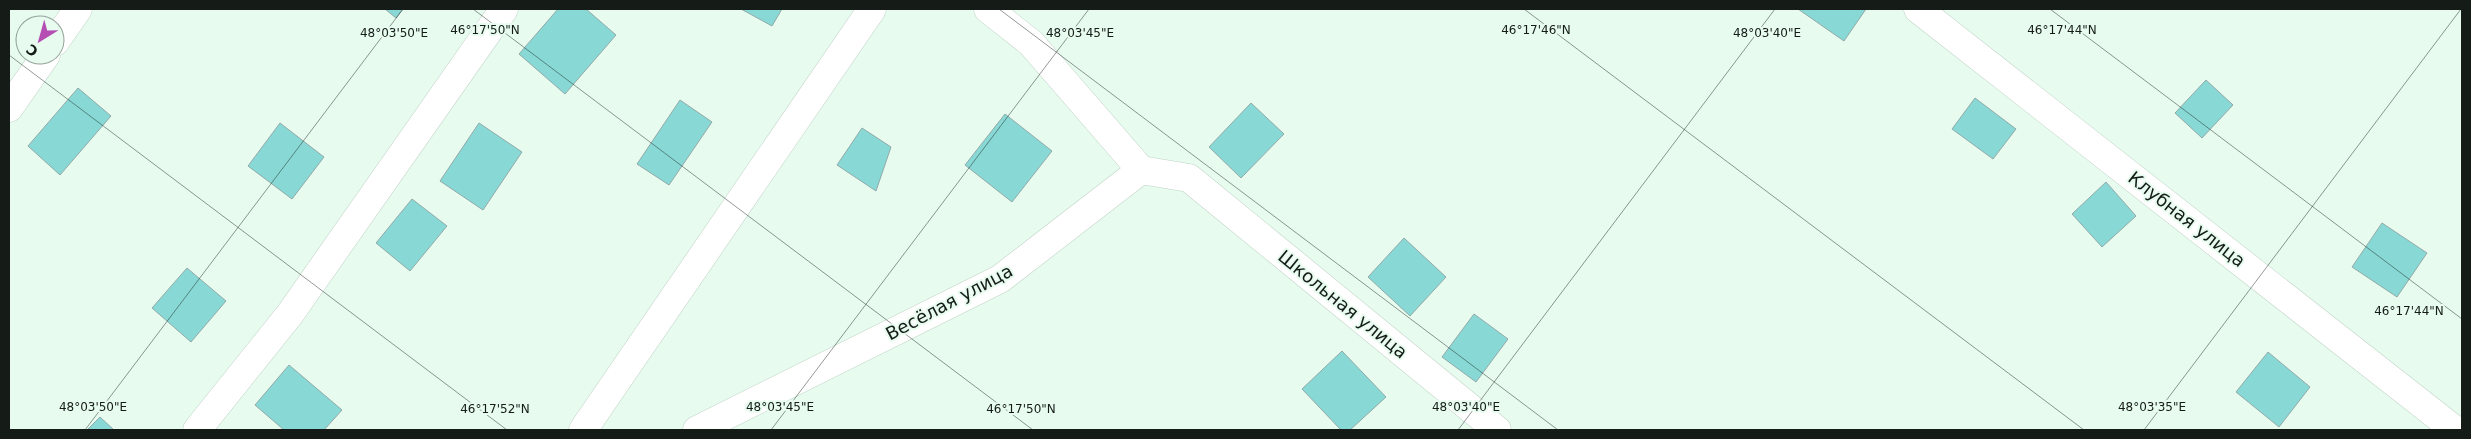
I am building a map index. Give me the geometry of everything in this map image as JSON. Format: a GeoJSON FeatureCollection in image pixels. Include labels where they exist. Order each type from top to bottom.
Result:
{"type":"FeatureCollection","features":[{"type":"Feature","properties":{"kind":"street"},"geometry":{"type":"LineString","coordinates":[[65,28],[78,9]]}},
{"type":"Feature","properties":{"kind":"street"},"geometry":{"type":"LineString","coordinates":[[197,430],[290,314],[504,9]]}},
{"type":"Feature","properties":{"kind":"street"},"geometry":{"type":"LineString","coordinates":[[582,430],[872,9]]}},
{"type":"Feature","properties":{"kind":"street"},"geometry":{"type":"LineString","coordinates":[[988,9],[1031,43],[1141,170]]}},
{"type":"Feature","properties":{"kind":"street","name":"Клубная улица"},"geometry":{"type":"LineString","coordinates":[[1918,9],[2456,430]]}},
{"type":"Feature","properties":{"kind":"street"},"geometry":{"type":"LineString","coordinates":[[9,108],[39,65]]}},
{"type":"Feature","properties":{"kind":"street","name":"Школьная улица"},"geometry":{"type":"LineString","coordinates":[[1141,170],[1190,178],[1497,430]]}},
{"type":"Feature","properties":{"kind":"street","name":"Весёлая улица"},"geometry":{"type":"LineString","coordinates":[[697,430],[1000,279],[1141,170]]}},
{"type":"Feature","properties":{"kind":"building"},"geometry":{"type":"Polygon","coordinates":[[[385,9],[403,9],[396,18],[385,9]]]}},
{"type":"Feature","properties":{"kind":"building"},"geometry":{"type":"Polygon","coordinates":[[[558,9],[586,9],[616,35],[565,94],[519,54],[558,9]]]}},
{"type":"Feature","properties":{"kind":"building"},"geometry":{"type":"Polygon","coordinates":[[[741,9],[782,9],[772,26],[741,9]]]}},
{"type":"Feature","properties":{"kind":"building"},"geometry":{"type":"Polygon","coordinates":[[[1798,9],[1866,9],[1844,41],[1798,9]]]}},
{"type":"Feature","properties":{"kind":"building"},"geometry":{"type":"Polygon","coordinates":[[[2206,80],[2233,105],[2202,138],[2175,113],[2206,80]]]}},
{"type":"Feature","properties":{"kind":"building"},"geometry":{"type":"Polygon","coordinates":[[[78,88],[111,116],[60,175],[28,146],[78,88]]]}},
{"type":"Feature","properties":{"kind":"building"},"geometry":{"type":"Polygon","coordinates":[[[1975,98],[2016,129],[1993,159],[1952,129],[1975,98]]]}},
{"type":"Feature","properties":{"kind":"building"},"geometry":{"type":"Polygon","coordinates":[[[680,100],[712,122],[669,185],[637,164],[680,100]]]}},
{"type":"Feature","properties":{"kind":"building"},"geometry":{"type":"Polygon","coordinates":[[[1251,103],[1284,134],[1241,178],[1209,147],[1251,103]]]}},
{"type":"Feature","properties":{"kind":"building"},"geometry":{"type":"Polygon","coordinates":[[[1005,114],[1052,151],[1012,202],[965,165],[1005,114]]]}},
{"type":"Feature","properties":{"kind":"building"},"geometry":{"type":"Polygon","coordinates":[[[280,123],[324,157],[292,199],[248,166],[280,123]]]}},
{"type":"Feature","properties":{"kind":"building"},"geometry":{"type":"Polygon","coordinates":[[[479,123],[522,152],[483,210],[440,181],[479,123]]]}},
{"type":"Feature","properties":{"kind":"building"},"geometry":{"type":"Polygon","coordinates":[[[862,128],[891,147],[876,191],[837,165],[862,128]]]}},
{"type":"Feature","properties":{"kind":"building"},"geometry":{"type":"Polygon","coordinates":[[[2106,182],[2136,216],[2102,247],[2072,214],[2106,182]]]}},
{"type":"Feature","properties":{"kind":"building"},"geometry":{"type":"Polygon","coordinates":[[[412,199],[447,226],[410,271],[376,243],[412,199]]]}},
{"type":"Feature","properties":{"kind":"building"},"geometry":{"type":"Polygon","coordinates":[[[2382,223],[2427,253],[2397,297],[2352,267],[2382,223]]]}},
{"type":"Feature","properties":{"kind":"building"},"geometry":{"type":"Polygon","coordinates":[[[1404,238],[1446,277],[1410,316],[1368,277],[1404,238]]]}},
{"type":"Feature","properties":{"kind":"building"},"geometry":{"type":"Polygon","coordinates":[[[187,268],[226,301],[191,342],[152,308],[187,268]]]}},
{"type":"Feature","properties":{"kind":"building"},"geometry":{"type":"Polygon","coordinates":[[[1474,314],[1508,339],[1476,382],[1442,357],[1474,314]]]}},
{"type":"Feature","properties":{"kind":"building"},"geometry":{"type":"Polygon","coordinates":[[[1342,351],[1386,397],[1350,430],[1341,430],[1302,389],[1342,351]]]}},
{"type":"Feature","properties":{"kind":"building"},"geometry":{"type":"Polygon","coordinates":[[[2268,352],[2310,387],[2279,427],[2236,392],[2268,352]]]}},
{"type":"Feature","properties":{"kind":"building"},"geometry":{"type":"Polygon","coordinates":[[[289,365],[342,410],[324,430],[284,430],[255,405],[289,365]]]}},
{"type":"Feature","properties":{"kind":"building"},"geometry":{"type":"Polygon","coordinates":[[[100,417],[114,430],[87,430],[100,417]]]}}]}
